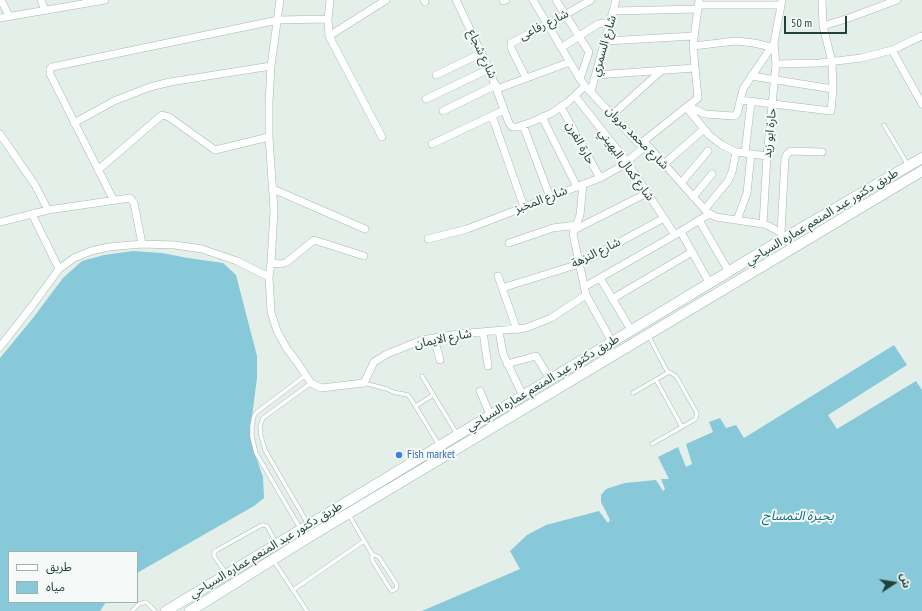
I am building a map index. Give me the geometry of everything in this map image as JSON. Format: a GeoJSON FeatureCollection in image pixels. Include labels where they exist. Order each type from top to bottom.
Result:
{"type":"FeatureCollection","features":[{"type":"Feature","properties":{"kind":"main road","name":"طريق دكتور عبد المنعم عماره السياحي"},"geometry":{"type":"LineString","coordinates":[[166,611],[631,330],[710,284],[783,235],[922,158]]}},
{"type":"Feature","properties":{"kind":"main road","name":"طريق دكتور عبد المنعم عماره السياحي"},"geometry":{"type":"LineString","coordinates":[[190,611],[273,559],[647,334],[922,171]]}},
{"type":"Feature","properties":{"kind":"street"},"geometry":{"type":"LineString","coordinates":[[1,0],[9,16]]}},
{"type":"Feature","properties":{"kind":"street"},"geometry":{"type":"LineString","coordinates":[[41,0],[45,10]]}},
{"type":"Feature","properties":{"kind":"street"},"geometry":{"type":"LineString","coordinates":[[0,18],[80,2],[105,0]]}},
{"type":"Feature","properties":{"kind":"street"},"geometry":{"type":"LineString","coordinates":[[280,0],[271,66],[269,102],[269,137],[274,210],[269,277],[271,312],[277,331],[287,349],[311,383],[317,387],[325,388],[364,383]]}},
{"type":"Feature","properties":{"kind":"street"},"geometry":{"type":"LineString","coordinates":[[330,0],[328,19],[329,36],[382,137]]}},
{"type":"Feature","properties":{"kind":"street"},"geometry":{"type":"LineString","coordinates":[[329,36],[386,0]]}},
{"type":"Feature","properties":{"kind":"street","name":"شارع شجاع"},"geometry":{"type":"LineString","coordinates":[[456,0],[489,69],[510,125],[514,127],[523,125]]}},
{"type":"Feature","properties":{"kind":"street","name":"شارع محمد مروان"},"geometry":{"type":"LineString","coordinates":[[532,0],[580,79],[588,89],[612,115],[664,164],[707,212]]}},
{"type":"Feature","properties":{"kind":"street"},"geometry":{"type":"LineString","coordinates":[[556,0],[589,54],[580,79]]}},
{"type":"Feature","properties":{"kind":"street","name":"شارع رفاعى"},"geometry":{"type":"LineString","coordinates":[[526,78],[511,48],[511,43],[591,0]]}},
{"type":"Feature","properties":{"kind":"street","name":"شارع السمري"},"geometry":{"type":"LineString","coordinates":[[588,89],[596,75],[616,0]]}},
{"type":"Feature","properties":{"kind":"street"},"geometry":{"type":"LineString","coordinates":[[740,100],[831,112],[834,89],[832,62],[823,26],[822,0]]}},
{"type":"Feature","properties":{"kind":"street"},"geometry":{"type":"LineString","coordinates":[[823,26],[897,0]]}},
{"type":"Feature","properties":{"kind":"street"},"geometry":{"type":"LineString","coordinates":[[614,11],[698,5],[782,3],[773,45],[743,89],[738,113],[734,116],[702,113],[688,107]]}},
{"type":"Feature","properties":{"kind":"street"},"geometry":{"type":"LineString","coordinates":[[688,107],[698,98],[694,36],[698,5]]}},
{"type":"Feature","properties":{"kind":"street"},"geometry":{"type":"LineString","coordinates":[[113,200],[50,74],[50,69],[52,67],[278,20],[328,19]]}},
{"type":"Feature","properties":{"kind":"street"},"geometry":{"type":"LineString","coordinates":[[561,48],[598,24],[611,22]]}},
{"type":"Feature","properties":{"kind":"street"},"geometry":{"type":"LineString","coordinates":[[606,41],[694,36]]}},
{"type":"Feature","properties":{"kind":"street"},"geometry":{"type":"LineString","coordinates":[[776,64],[832,62],[861,58],[892,50],[922,36]]}},
{"type":"Feature","properties":{"kind":"street"},"geometry":{"type":"LineString","coordinates":[[694,46],[740,41],[773,45]]}},
{"type":"Feature","properties":{"kind":"street","name":"حارة ابو زيد"},"geometry":{"type":"LineString","coordinates":[[763,224],[767,156],[776,64],[773,45]]}},
{"type":"Feature","properties":{"kind":"street"},"geometry":{"type":"LineString","coordinates":[[892,50],[922,102]]}},
{"type":"Feature","properties":{"kind":"street"},"geometry":{"type":"LineString","coordinates":[[436,75],[482,53]]}},
{"type":"Feature","properties":{"kind":"street"},"geometry":{"type":"LineString","coordinates":[[443,111],[496,87],[570,62]]}},
{"type":"Feature","properties":{"kind":"street"},"geometry":{"type":"LineString","coordinates":[[74,123],[114,101],[150,87],[170,82],[271,66]]}},
{"type":"Feature","properties":{"kind":"street"},"geometry":{"type":"LineString","coordinates":[[596,75],[695,68]]}},
{"type":"Feature","properties":{"kind":"street"},"geometry":{"type":"LineString","coordinates":[[426,99],[489,69]]}},
{"type":"Feature","properties":{"kind":"street"},"geometry":{"type":"LineString","coordinates":[[612,115],[662,70]]}},
{"type":"Feature","properties":{"kind":"street"},"geometry":{"type":"LineString","coordinates":[[751,76],[834,89]]}},
{"type":"Feature","properties":{"kind":"street"},"geometry":{"type":"LineString","coordinates":[[550,197],[523,125],[542,117],[588,89]]}},
{"type":"Feature","properties":{"kind":"street","name":"شارع كمال البهيني"},"geometry":{"type":"LineString","coordinates":[[575,96],[627,162],[664,218],[678,233],[692,252],[710,284]]}},
{"type":"Feature","properties":{"kind":"street"},"geometry":{"type":"LineString","coordinates":[[737,220],[747,193],[751,102]]}},
{"type":"Feature","properties":{"kind":"street","name":"حارة الفرن"},"geometry":{"type":"LineString","coordinates":[[560,107],[600,178]]}},
{"type":"Feature","properties":{"kind":"street"},"geometry":{"type":"LineString","coordinates":[[688,107],[704,130],[722,145],[736,152],[767,156]]}},
{"type":"Feature","properties":{"kind":"street","name":"شارع المخبز"},"geometry":{"type":"LineString","coordinates":[[428,239],[462,231],[600,178],[614,171],[627,162],[643,145],[688,107]]}},
{"type":"Feature","properties":{"kind":"street"},"geometry":{"type":"LineString","coordinates":[[432,144],[504,110]]}},
{"type":"Feature","properties":{"kind":"street"},"geometry":{"type":"LineString","coordinates":[[98,170],[162,115],[170,117],[215,150],[269,137]]}},
{"type":"Feature","properties":{"kind":"street"},"geometry":{"type":"LineString","coordinates":[[492,116],[524,207]]}},
{"type":"Feature","properties":{"kind":"street"},"geometry":{"type":"LineString","coordinates":[[542,117],[580,185],[580,215],[573,234],[579,264],[586,295],[612,342]]}},
{"type":"Feature","properties":{"kind":"street"},"geometry":{"type":"LineString","coordinates":[[664,164],[704,130]]}},
{"type":"Feature","properties":{"kind":"street"},"geometry":{"type":"LineString","coordinates":[[0,134],[35,185],[48,210]]}},
{"type":"Feature","properties":{"kind":"street"},"geometry":{"type":"LineString","coordinates":[[681,183],[708,151]]}},
{"type":"Feature","properties":{"kind":"street"},"geometry":{"type":"LineString","coordinates":[[783,235],[785,158],[791,151],[822,152]]}},
{"type":"Feature","properties":{"kind":"street"},"geometry":{"type":"LineString","coordinates":[[584,287],[699,220],[707,212],[728,181],[732,172],[736,152]]}},
{"type":"Feature","properties":{"kind":"street"},"geometry":{"type":"LineString","coordinates":[[693,197],[712,174]]}},
{"type":"Feature","properties":{"kind":"street"},"geometry":{"type":"LineString","coordinates":[[273,189],[365,229]]}},
{"type":"Feature","properties":{"kind":"street"},"geometry":{"type":"LineString","coordinates":[[509,243],[553,228],[575,228],[647,194]]}},
{"type":"Feature","properties":{"kind":"street"},"geometry":{"type":"LineString","coordinates":[[0,222],[48,210],[127,197],[133,200],[142,244]]}},
{"type":"Feature","properties":{"kind":"street"},"geometry":{"type":"LineString","coordinates":[[707,212],[716,217],[763,224],[783,235],[793,247]]}},
{"type":"Feature","properties":{"kind":"street"},"geometry":{"type":"LineString","coordinates":[[32,214],[59,269]]}},
{"type":"Feature","properties":{"kind":"street","name":"شارع النزهة"},"geometry":{"type":"LineString","coordinates":[[502,288],[579,264],[664,218]]}},
{"type":"Feature","properties":{"kind":"street"},"geometry":{"type":"LineString","coordinates":[[699,220],[729,272]]}},
{"type":"Feature","properties":{"kind":"street"},"geometry":{"type":"LineString","coordinates":[[271,263],[281,264],[287,262],[314,240],[364,256]]}},
{"type":"Feature","properties":{"kind":"street"},"geometry":{"type":"LineString","coordinates":[[1,343],[59,269],[74,258],[91,251],[109,247],[142,244],[175,245],[202,249],[237,261],[269,277]]}},
{"type":"Feature","properties":{"kind":"street"},"geometry":{"type":"LineString","coordinates":[[612,299],[692,252]]}},
{"type":"Feature","properties":{"kind":"street"},"geometry":{"type":"LineString","coordinates":[[498,276],[517,330]]}},
{"type":"Feature","properties":{"kind":"street"},"geometry":{"type":"LineString","coordinates":[[600,278],[631,330]]}},
{"type":"Feature","properties":{"kind":"street","name":"شارع الايمان"},"geometry":{"type":"LineString","coordinates":[[364,383],[374,362],[388,354],[422,340],[483,332],[517,330],[543,322],[586,295]]}},
{"type":"Feature","properties":{"kind":"street"},"geometry":{"type":"LineString","coordinates":[[499,331],[500,343],[523,396]]}},
{"type":"Feature","properties":{"kind":"street"},"geometry":{"type":"LineString","coordinates":[[483,332],[488,366]]}},
{"type":"Feature","properties":{"kind":"street"},"geometry":{"type":"LineString","coordinates":[[434,338],[440,360]]}},
{"type":"Feature","properties":{"kind":"street"},"geometry":{"type":"LineString","coordinates":[[508,364],[536,356],[550,379]]}},
{"type":"Feature","properties":{"kind":"street"},"geometry":{"type":"LineString","coordinates":[[480,391],[490,415]]}},
{"type":"Feature","properties":{"kind":"lane"},"geometry":{"type":"LineString","coordinates":[[884,125],[908,166]]}},
{"type":"Feature","properties":{"kind":"lane"},"geometry":{"type":"LineString","coordinates":[[647,334],[669,372],[676,376],[697,413],[694,420],[652,444]]}},
{"type":"Feature","properties":{"kind":"lane"},"geometry":{"type":"LineString","coordinates":[[633,393],[669,372]]}},
{"type":"Feature","properties":{"kind":"lane"},"geometry":{"type":"LineString","coordinates":[[304,527],[263,466],[255,449],[252,432],[252,420],[257,412],[306,375]]}},
{"type":"Feature","properties":{"kind":"lane"},"geometry":{"type":"LineString","coordinates":[[422,376],[457,435]]}},
{"type":"Feature","properties":{"kind":"lane"},"geometry":{"type":"LineString","coordinates":[[656,380],[682,427]]}},
{"type":"Feature","properties":{"kind":"lane"},"geometry":{"type":"LineString","coordinates":[[304,527],[262,442],[261,422],[263,418],[311,383]]}},
{"type":"Feature","properties":{"kind":"lane"},"geometry":{"type":"LineString","coordinates":[[364,383],[408,395],[440,446]]}},
{"type":"Feature","properties":{"kind":"lane"},"geometry":{"type":"LineString","coordinates":[[416,406],[433,395]]}},
{"type":"Feature","properties":{"kind":"lane"},"geometry":{"type":"LineString","coordinates":[[252,432],[261,432]]}},
{"type":"Feature","properties":{"kind":"lane"},"geometry":{"type":"LineString","coordinates":[[348,514],[372,554],[374,562],[390,589],[396,589],[397,585],[379,557],[372,554]]}},
{"type":"Feature","properties":{"kind":"lane"},"geometry":{"type":"LineString","coordinates":[[227,574],[214,556],[214,552],[217,550],[263,525],[266,526],[277,544]]}},
{"type":"Feature","properties":{"kind":"lane"},"geometry":{"type":"LineString","coordinates":[[293,590],[364,541]]}},
{"type":"Feature","properties":{"kind":"lane"},"geometry":{"type":"LineString","coordinates":[[273,559],[307,611]]}},
{"type":"Feature","properties":{"kind":"lane"},"geometry":{"type":"LineString","coordinates":[[132,611],[139,604],[146,602],[155,611]]}},
{"type":"Feature","properties":{"kind":"water"},"geometry":{"type":"Polygon","coordinates":[[[133,251],[162,253],[223,263],[236,275],[257,356],[257,378],[250,432],[263,477],[264,498],[254,506],[138,572],[138,551],[8,551],[8,603],[105,603],[100,611],[0,611],[0,358],[63,278],[82,261],[104,255],[133,251]]]}},
{"type":"Feature","properties":{"kind":"water","name":"بحيرة التمساح"},"geometry":{"type":"Polygon","coordinates":[[[894,345],[907,365],[828,415],[837,429],[916,381],[922,390],[922,611],[422,611],[520,569],[510,551],[527,535],[546,525],[599,511],[608,523],[610,520],[601,502],[601,495],[606,489],[625,483],[656,480],[663,491],[665,489],[661,479],[669,479],[658,457],[678,447],[686,467],[692,464],[686,444],[713,432],[709,422],[720,418],[726,428],[736,425],[744,438],[894,345]]]}},
{"type":"Feature","properties":{"kind":"place","name":"Fish market"},"geometry":{"type":"Point","coordinates":[399,455]}}]}
